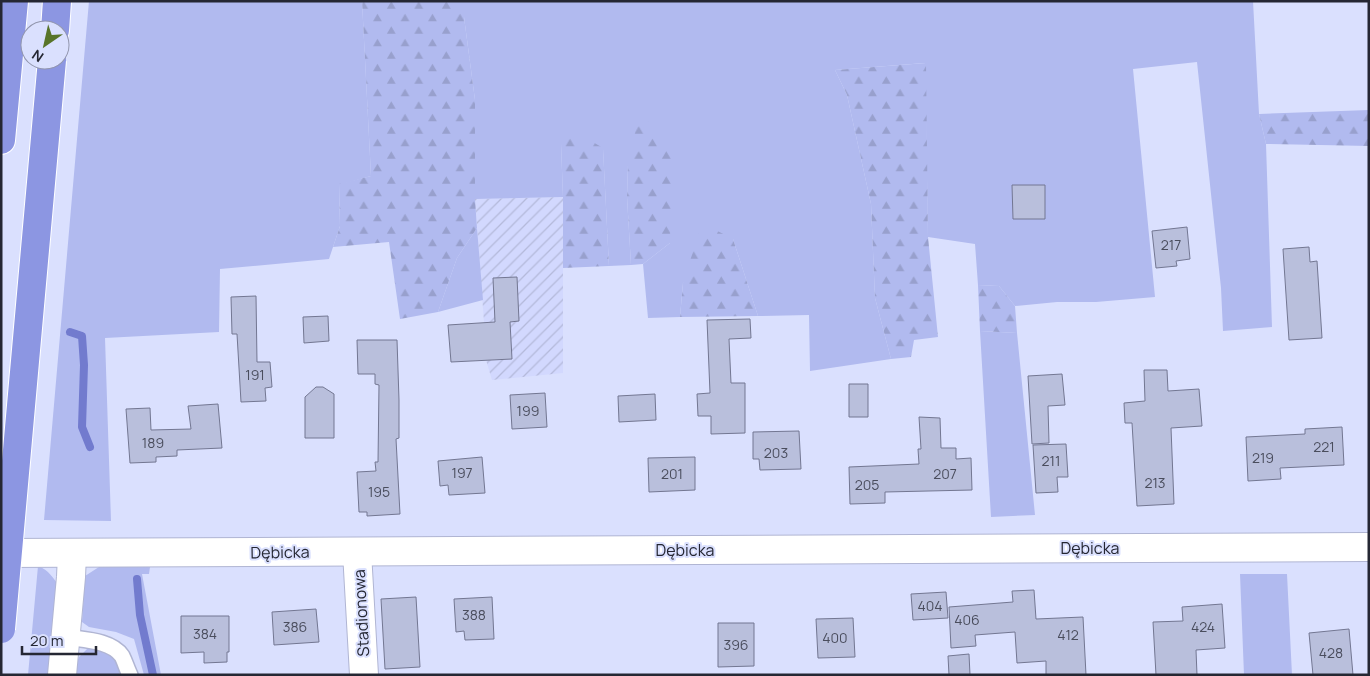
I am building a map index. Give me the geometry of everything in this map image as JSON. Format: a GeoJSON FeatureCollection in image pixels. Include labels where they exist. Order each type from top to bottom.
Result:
{"type":"FeatureCollection","features":[{"type":"Feature","properties":{"kind":"highway"},"geometry":{"type":"LineString","coordinates":[[1,140],[14,1]]}},
{"type":"Feature","properties":{"kind":"highway"},"geometry":{"type":"LineString","coordinates":[[56,20],[57,1]]}},
{"type":"Feature","properties":{"kind":"highway"},"geometry":{"type":"LineString","coordinates":[[1,629],[51,70]]}},
{"type":"Feature","properties":{"kind":"street","name":"Dębicka"},"geometry":{"type":"LineString","coordinates":[[1,553],[1369,547]]}},
{"type":"Feature","properties":{"kind":"street","name":"Stadionowa"},"geometry":{"type":"LineString","coordinates":[[356,552],[364,675]]}},
{"type":"Feature","properties":{"kind":"street"},"geometry":{"type":"LineString","coordinates":[[62,675],[72,554]]}},
{"type":"Feature","properties":{"kind":"lane"},"geometry":{"type":"LineString","coordinates":[[66,637],[98,642],[113,647],[121,655],[130,675]]}},
{"type":"Feature","properties":{"kind":"shaded area"},"geometry":{"type":"Polygon","coordinates":[[[563,197],[563,373],[492,380],[486,360],[475,199],[563,197]]]}},
{"type":"Feature","properties":{"kind":"green space"},"geometry":{"type":"Polygon","coordinates":[[[89,1],[362,1],[371,176],[339,185],[340,226],[329,259],[220,269],[219,332],[105,338],[111,521],[44,520],[89,1]]]}},
{"type":"Feature","properties":{"kind":"green space"},"geometry":{"type":"Polygon","coordinates":[[[362,1],[464,1],[464,17],[475,100],[475,199],[477,228],[457,258],[438,312],[400,319],[389,242],[333,247],[340,226],[339,184],[371,176],[362,1]]]}},
{"type":"Feature","properties":{"kind":"green space"},"geometry":{"type":"Polygon","coordinates":[[[464,1],[1253,1],[1259,114],[1266,144],[1272,327],[1223,331],[1221,288],[1197,62],[1133,69],[1155,297],[1015,306],[999,286],[978,285],[975,244],[928,237],[925,63],[835,70],[847,95],[871,204],[875,298],[891,359],[810,371],[809,315],[758,316],[733,239],[683,283],[680,317],[648,318],[643,264],[670,243],[628,165],[627,197],[631,265],[609,266],[603,149],[561,144],[563,197],[475,199],[475,100],[464,17],[464,1]]]}},
{"type":"Feature","properties":{"kind":"green space"},"geometry":{"type":"Polygon","coordinates":[[[926,63],[928,237],[938,337],[914,340],[911,357],[891,359],[875,298],[871,204],[847,95],[835,70],[926,63]]]}},
{"type":"Feature","properties":{"kind":"green space"},"geometry":{"type":"Polygon","coordinates":[[[640,109],[672,158],[670,243],[643,264],[631,265],[627,197],[628,165],[640,109]]]}},
{"type":"Feature","properties":{"kind":"green space"},"geometry":{"type":"Polygon","coordinates":[[[1369,110],[1369,146],[1266,144],[1259,114],[1369,110]]]}},
{"type":"Feature","properties":{"kind":"green space"},"geometry":{"type":"Polygon","coordinates":[[[576,132],[603,148],[609,266],[563,268],[561,144],[576,132]]]}},
{"type":"Feature","properties":{"kind":"green space"},"geometry":{"type":"Polygon","coordinates":[[[702,223],[733,239],[758,316],[680,317],[683,283],[702,223]]]}},
{"type":"Feature","properties":{"kind":"green space"},"geometry":{"type":"Polygon","coordinates":[[[477,228],[483,300],[438,312],[457,258],[477,228]]]}},
{"type":"Feature","properties":{"kind":"green space"},"geometry":{"type":"Polygon","coordinates":[[[978,285],[999,286],[1015,306],[1017,333],[980,331],[978,285]]]}},
{"type":"Feature","properties":{"kind":"green space"},"geometry":{"type":"Polygon","coordinates":[[[980,331],[1017,333],[1035,515],[991,517],[980,331]]]}},
{"type":"Feature","properties":{"kind":"green space"},"geometry":{"type":"Polygon","coordinates":[[[38,566],[48,572],[60,587],[53,675],[28,675],[38,566]]]}},
{"type":"Feature","properties":{"kind":"green space"},"geometry":{"type":"Polygon","coordinates":[[[99,567],[150,567],[149,574],[142,574],[161,675],[144,675],[134,639],[116,632],[89,627],[82,622],[85,576],[99,567]]]}},
{"type":"Feature","properties":{"kind":"green space"},"geometry":{"type":"Polygon","coordinates":[[[1240,574],[1287,574],[1292,675],[1244,675],[1240,574]]]}},
{"type":"Feature","properties":{"kind":"green space"},"geometry":{"type":"Polygon","coordinates":[[[88,648],[104,648],[117,660],[120,675],[72,675],[79,657],[88,648]]]}},
{"type":"Feature","properties":{"kind":"building"},"geometry":{"type":"Polygon","coordinates":[[[1012,185],[1045,185],[1045,219],[1013,219],[1012,185]]]}},
{"type":"Feature","properties":{"kind":"building"},"geometry":{"type":"Polygon","coordinates":[[[1187,227],[1190,259],[1176,261],[1177,266],[1156,268],[1152,231],[1187,227]]]}},
{"type":"Feature","properties":{"kind":"building"},"geometry":{"type":"Polygon","coordinates":[[[1309,247],[1310,262],[1317,261],[1322,338],[1289,340],[1283,249],[1309,247]]]}},
{"type":"Feature","properties":{"kind":"building"},"geometry":{"type":"Polygon","coordinates":[[[517,277],[519,321],[510,322],[512,359],[451,362],[448,325],[495,322],[493,278],[517,277]]]}},
{"type":"Feature","properties":{"kind":"building"},"geometry":{"type":"Polygon","coordinates":[[[256,296],[257,362],[270,362],[272,387],[265,388],[266,401],[241,402],[237,334],[232,334],[231,297],[256,296]]]}},
{"type":"Feature","properties":{"kind":"building"},"geometry":{"type":"Polygon","coordinates":[[[328,316],[329,341],[304,343],[303,317],[328,316]]]}},
{"type":"Feature","properties":{"kind":"building"},"geometry":{"type":"Polygon","coordinates":[[[750,319],[751,338],[729,339],[731,383],[745,383],[745,433],[711,434],[711,416],[698,416],[697,394],[710,393],[707,320],[750,319]]]}},
{"type":"Feature","properties":{"kind":"building"},"geometry":{"type":"Polygon","coordinates":[[[357,340],[397,340],[399,438],[396,439],[400,514],[367,516],[367,512],[359,512],[357,472],[376,471],[375,462],[378,462],[379,385],[375,384],[375,374],[358,374],[357,340]]]}},
{"type":"Feature","properties":{"kind":"building"},"geometry":{"type":"Polygon","coordinates":[[[1144,370],[1167,370],[1168,391],[1199,389],[1202,426],[1171,428],[1174,504],[1137,506],[1132,423],[1125,423],[1124,403],[1145,401],[1144,370]]]}},
{"type":"Feature","properties":{"kind":"building"},"geometry":{"type":"Polygon","coordinates":[[[1062,374],[1065,405],[1048,406],[1049,443],[1032,444],[1028,376],[1062,374]]]}},
{"type":"Feature","properties":{"kind":"building"},"geometry":{"type":"Polygon","coordinates":[[[849,384],[868,384],[868,417],[849,417],[849,384]]]}},
{"type":"Feature","properties":{"kind":"building"},"geometry":{"type":"Polygon","coordinates":[[[316,387],[323,387],[334,394],[334,438],[305,438],[305,397],[316,387]]]}},
{"type":"Feature","properties":{"kind":"building"},"geometry":{"type":"Polygon","coordinates":[[[545,393],[547,427],[512,429],[510,395],[545,393]]]}},
{"type":"Feature","properties":{"kind":"building"},"geometry":{"type":"Polygon","coordinates":[[[655,394],[656,420],[619,422],[618,396],[655,394]]]}},
{"type":"Feature","properties":{"kind":"building"},"geometry":{"type":"Polygon","coordinates":[[[218,404],[222,448],[177,450],[177,456],[156,457],[156,462],[130,463],[126,409],[150,408],[151,430],[191,429],[188,406],[218,404]]]}},
{"type":"Feature","properties":{"kind":"building"},"geometry":{"type":"Polygon","coordinates":[[[919,417],[940,418],[941,448],[956,448],[956,459],[971,458],[972,490],[885,492],[885,503],[850,504],[849,467],[919,464],[918,449],[921,449],[919,417]]]}},
{"type":"Feature","properties":{"kind":"building"},"geometry":{"type":"Polygon","coordinates":[[[1342,427],[1344,465],[1280,468],[1281,479],[1248,481],[1246,437],[1305,434],[1305,429],[1342,427]]]}},
{"type":"Feature","properties":{"kind":"building"},"geometry":{"type":"Polygon","coordinates":[[[799,431],[801,469],[760,470],[759,459],[753,459],[753,432],[799,431]]]}},
{"type":"Feature","properties":{"kind":"building"},"geometry":{"type":"Polygon","coordinates":[[[1066,444],[1068,477],[1057,477],[1058,492],[1036,493],[1033,445],[1066,444]]]}},
{"type":"Feature","properties":{"kind":"building"},"geometry":{"type":"Polygon","coordinates":[[[482,457],[485,493],[449,495],[448,485],[440,486],[438,461],[482,457]]]}},
{"type":"Feature","properties":{"kind":"building"},"geometry":{"type":"Polygon","coordinates":[[[695,457],[695,490],[649,492],[648,458],[695,457]]]}},
{"type":"Feature","properties":{"kind":"building"},"geometry":{"type":"Polygon","coordinates":[[[1034,590],[1036,619],[1083,617],[1086,675],[1046,675],[1046,661],[1017,663],[1015,632],[975,635],[976,646],[951,648],[949,607],[1013,602],[1012,591],[1034,590]]]}},
{"type":"Feature","properties":{"kind":"building"},"geometry":{"type":"Polygon","coordinates":[[[946,592],[948,618],[913,620],[911,594],[946,592]]]}},
{"type":"Feature","properties":{"kind":"building"},"geometry":{"type":"Polygon","coordinates":[[[416,597],[420,667],[385,669],[381,599],[416,597]]]}},
{"type":"Feature","properties":{"kind":"building"},"geometry":{"type":"Polygon","coordinates":[[[492,597],[494,639],[465,640],[464,631],[456,632],[454,599],[492,597]]]}},
{"type":"Feature","properties":{"kind":"building"},"geometry":{"type":"Polygon","coordinates":[[[1222,604],[1225,648],[1196,650],[1197,675],[1156,675],[1153,622],[1183,621],[1182,607],[1222,604]]]}},
{"type":"Feature","properties":{"kind":"building"},"geometry":{"type":"Polygon","coordinates":[[[316,609],[319,642],[274,645],[272,612],[316,609]]]}},
{"type":"Feature","properties":{"kind":"building"},"geometry":{"type":"Polygon","coordinates":[[[181,616],[229,616],[229,652],[227,652],[227,662],[204,663],[204,652],[181,653],[181,616]]]}},
{"type":"Feature","properties":{"kind":"building"},"geometry":{"type":"Polygon","coordinates":[[[853,618],[855,657],[818,658],[816,619],[853,618]]]}},
{"type":"Feature","properties":{"kind":"building"},"geometry":{"type":"Polygon","coordinates":[[[718,623],[754,623],[754,666],[718,667],[718,623]]]}},
{"type":"Feature","properties":{"kind":"building"},"geometry":{"type":"Polygon","coordinates":[[[1349,629],[1353,675],[1313,675],[1309,633],[1349,629]]]}},
{"type":"Feature","properties":{"kind":"building"},"geometry":{"type":"Polygon","coordinates":[[[969,654],[970,675],[949,675],[948,656],[969,654]]]}},
{"type":"Feature","properties":{"kind":"waterway"},"geometry":{"type":"LineString","coordinates":[[70,332],[82,336],[84,365],[82,427],[90,447]]}},
{"type":"Feature","properties":{"kind":"waterway"},"geometry":{"type":"LineString","coordinates":[[137,579],[140,615],[153,675]]}}]}
